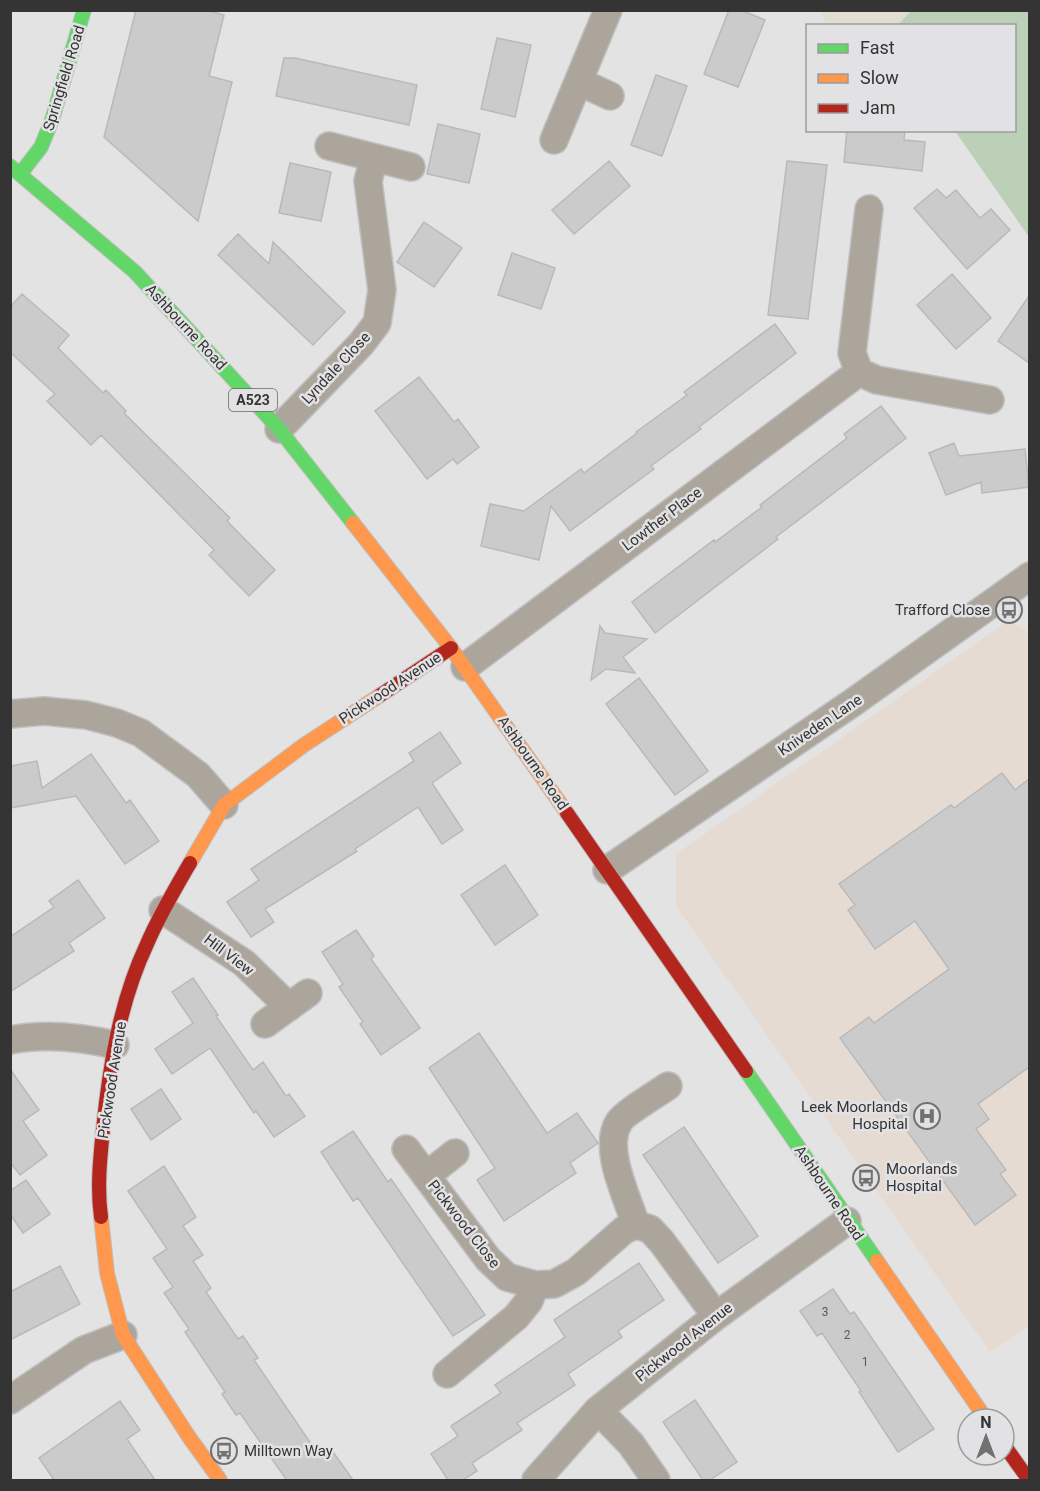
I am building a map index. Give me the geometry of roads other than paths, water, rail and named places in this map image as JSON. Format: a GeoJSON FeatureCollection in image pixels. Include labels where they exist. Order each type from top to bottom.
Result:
{"type":"FeatureCollection","features":[{"type":"Feature","properties":{"kind":"main road","name":"Springfield Road"},"geometry":{"type":"LineString","coordinates":[[16,169],[41,147],[52,120],[84,10]]}},
{"type":"Feature","properties":{"kind":"main road","name":"Ashbourne Road"},"geometry":{"type":"LineString","coordinates":[[16,169],[135,272],[279,429],[458,658],[978,1407]]}},
{"type":"Feature","properties":{"kind":"main road","name":"Pickwood Avenue"},"geometry":{"type":"LineString","coordinates":[[220,1480],[189,1437],[123,1335],[107,1273],[100,1211],[99,1171],[105,1109],[115,1045],[130,988],[146,945],[224,805],[304,745],[458,658]]}},
{"type":"Feature","properties":{"kind":"main road"},"geometry":{"type":"LineString","coordinates":[[1016,1462],[1029,1480]]}},
{"type":"Feature","properties":{"kind":"street"},"geometry":{"type":"LineString","coordinates":[[554,140],[608,10]]}},
{"type":"Feature","properties":{"kind":"street"},"geometry":{"type":"LineString","coordinates":[[580,82],[609,96]]}},
{"type":"Feature","properties":{"kind":"street"},"geometry":{"type":"LineString","coordinates":[[329,146],[411,167]]}},
{"type":"Feature","properties":{"kind":"street","name":"Lyndale Close"},"geometry":{"type":"LineString","coordinates":[[279,429],[362,344],[377,323],[382,290],[368,181],[374,158]]}},
{"type":"Feature","properties":{"kind":"street"},"geometry":{"type":"LineString","coordinates":[[869,209],[852,352],[859,372],[877,380],[990,400]]}},
{"type":"Feature","properties":{"kind":"street","name":"Lowther Place"},"geometry":{"type":"LineString","coordinates":[[458,658],[859,372]]}},
{"type":"Feature","properties":{"kind":"street","name":"Kniveden Lane"},"geometry":{"type":"LineString","coordinates":[[607,870],[855,701],[1029,576]]}},
{"type":"Feature","properties":{"kind":"street"},"geometry":{"type":"LineString","coordinates":[[10,714],[44,711],[86,715],[125,726],[141,733],[198,775],[224,805]]}},
{"type":"Feature","properties":{"kind":"street","name":"Hill View"},"geometry":{"type":"LineString","coordinates":[[164,910],[298,1000],[265,1024]]}},
{"type":"Feature","properties":{"kind":"street"},"geometry":{"type":"LineString","coordinates":[[10,1040],[31,1036],[89,1039],[115,1045]]}},
{"type":"Feature","properties":{"kind":"street"},"geometry":{"type":"LineString","coordinates":[[668,1086],[619,1121],[612,1142],[616,1166],[636,1225],[650,1229],[662,1242],[716,1316]]}},
{"type":"Feature","properties":{"kind":"street","name":"Pickwood Close"},"geometry":{"type":"LineString","coordinates":[[406,1149],[488,1259],[507,1277],[535,1285],[554,1284],[576,1272],[624,1230],[636,1225]]}},
{"type":"Feature","properties":{"kind":"street","name":"Pickwood Close"},"geometry":{"type":"LineString","coordinates":[[426,1176],[455,1153]]}},
{"type":"Feature","properties":{"kind":"street","name":"Pickwood Avenue"},"geometry":{"type":"LineString","coordinates":[[536,1480],[598,1410],[716,1316],[847,1221]]}},
{"type":"Feature","properties":{"kind":"street"},"geometry":{"type":"LineString","coordinates":[[447,1374],[516,1317],[529,1301],[535,1285]]}},
{"type":"Feature","properties":{"kind":"street"},"geometry":{"type":"LineString","coordinates":[[10,1400],[84,1350],[123,1335]]}},
{"type":"Feature","properties":{"kind":"street"},"geometry":{"type":"LineString","coordinates":[[598,1410],[631,1444],[656,1480]]}},
{"type":"Feature","properties":{"kind":"place","name":"Trafford Close"},"geometry":{"type":"Point","coordinates":[1009,610]}},
{"type":"Feature","properties":{"kind":"place","name":"Leek Moorlands Hospital"},"geometry":{"type":"Point","coordinates":[927,1116]}},
{"type":"Feature","properties":{"kind":"place","name":"Moorlands Hospital"},"geometry":{"type":"Point","coordinates":[866,1178]}},
{"type":"Feature","properties":{"kind":"place","name":"Milltown Way"},"geometry":{"type":"Point","coordinates":[224,1451]}}]}
